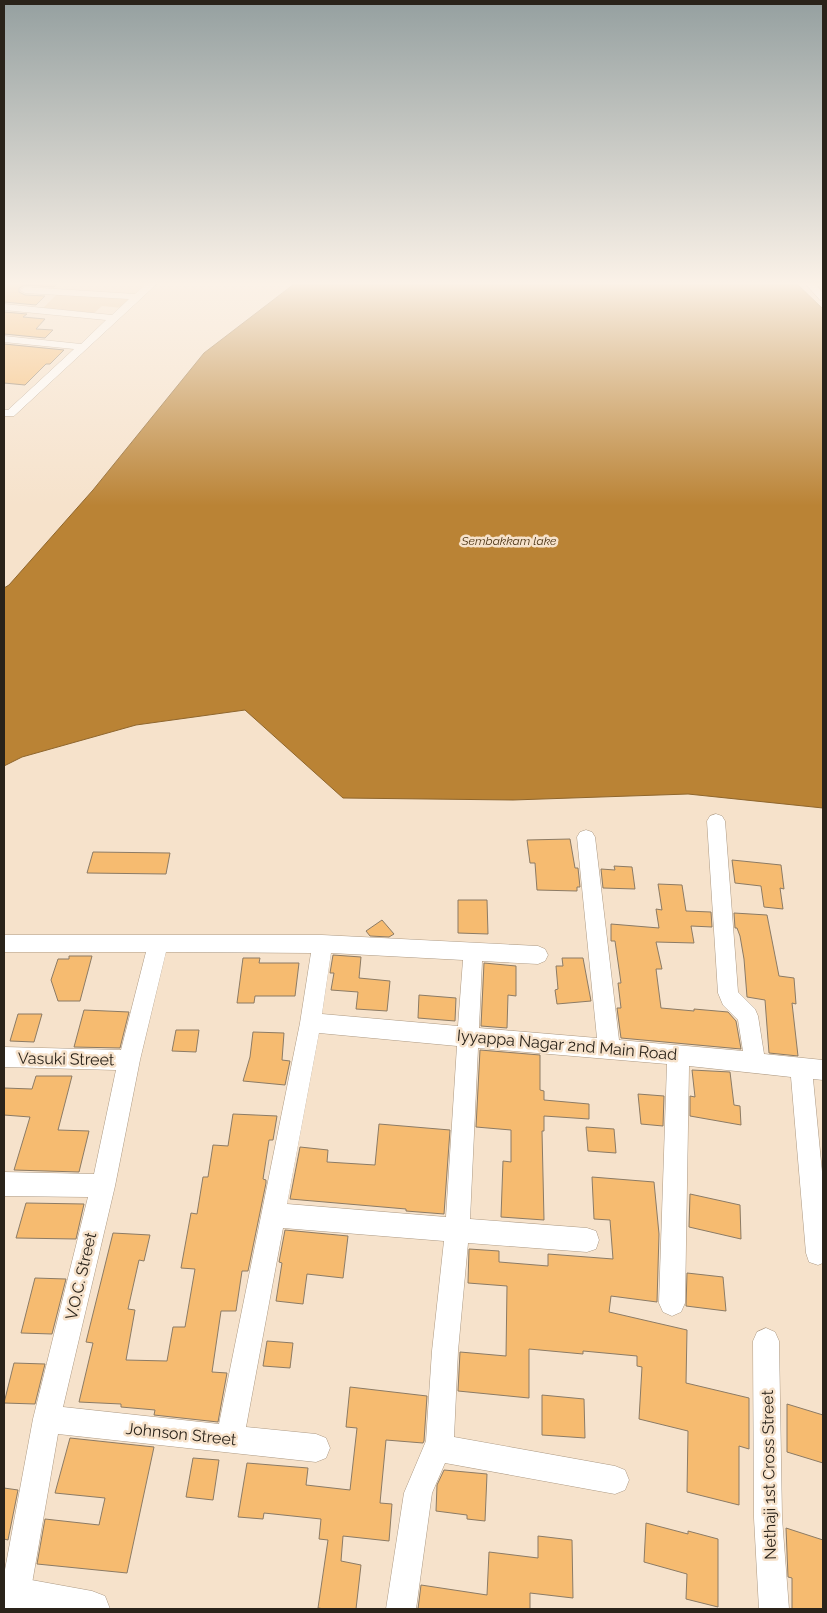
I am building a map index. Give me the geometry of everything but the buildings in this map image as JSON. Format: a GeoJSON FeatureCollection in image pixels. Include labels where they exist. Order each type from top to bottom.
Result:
{"type":"FeatureCollection","features":[{"type":"Feature","properties":{"kind":"street"},"geometry":{"type":"LineString","coordinates":[[4,413],[10,414],[72,356]]}},
{"type":"Feature","properties":{"kind":"street"},"geometry":{"type":"LineString","coordinates":[[716,820],[728,993],[730,998],[748,1016],[755,1063]]}},
{"type":"Feature","properties":{"kind":"street"},"geometry":{"type":"LineString","coordinates":[[586,837],[609,1049]]}},
{"type":"Feature","properties":{"kind":"street"},"geometry":{"type":"LineString","coordinates":[[4,943],[158,945],[322,944],[538,955]]}},
{"type":"Feature","properties":{"kind":"street"},"geometry":{"type":"LineString","coordinates":[[230,1439],[310,1024],[322,944]]}},
{"type":"Feature","properties":{"kind":"street","name":"V.O.C. Street"},"geometry":{"type":"LineString","coordinates":[[9,1599],[47,1419],[103,1186],[129,1060],[158,945]]}},
{"type":"Feature","properties":{"kind":"street"},"geometry":{"type":"LineString","coordinates":[[401,1609],[418,1493],[440,1442],[445,1351],[457,1230],[470,1037],[473,951]]}},
{"type":"Feature","properties":{"kind":"street","name":"Iyyappa Nagar 2nd Main Road"},"geometry":{"type":"LineString","coordinates":[[310,1024],[678,1054],[812,1068]]}},
{"type":"Feature","properties":{"kind":"street"},"geometry":{"type":"LineString","coordinates":[[672,1303],[678,1054]]}},
{"type":"Feature","properties":{"kind":"street","name":"Vasuki Street"},"geometry":{"type":"LineString","coordinates":[[4,1057],[129,1060]]}},
{"type":"Feature","properties":{"kind":"street"},"geometry":{"type":"LineString","coordinates":[[812,1068],[818,1253]]}},
{"type":"Feature","properties":{"kind":"street"},"geometry":{"type":"LineString","coordinates":[[4,1184],[103,1186]]}},
{"type":"Feature","properties":{"kind":"street"},"geometry":{"type":"LineString","coordinates":[[273,1215],[587,1240]]}},
{"type":"Feature","properties":{"kind":"street","name":"Nethaji 1st Cross Street"},"geometry":{"type":"LineString","coordinates":[[766,1341],[768,1518],[774,1609]]}},
{"type":"Feature","properties":{"kind":"street","name":"Johnson Street"},"geometry":{"type":"LineString","coordinates":[[47,1419],[316,1448]]}},
{"type":"Feature","properties":{"kind":"street"},"geometry":{"type":"LineString","coordinates":[[440,1442],[442,1447],[447,1450],[615,1480]]}},
{"type":"Feature","properties":{"kind":"street"},"geometry":{"type":"LineString","coordinates":[[9,1599],[92,1609]]}},
{"type":"Feature","properties":{"kind":"water","name":"Sembakkam lake"},"geometry":{"type":"Polygon","coordinates":[[[201,356],[823,356],[823,808],[688,794],[513,800],[343,798],[245,710],[136,725],[22,757],[4,766],[4,588],[9,585],[93,490],[201,356]]]}}]}
